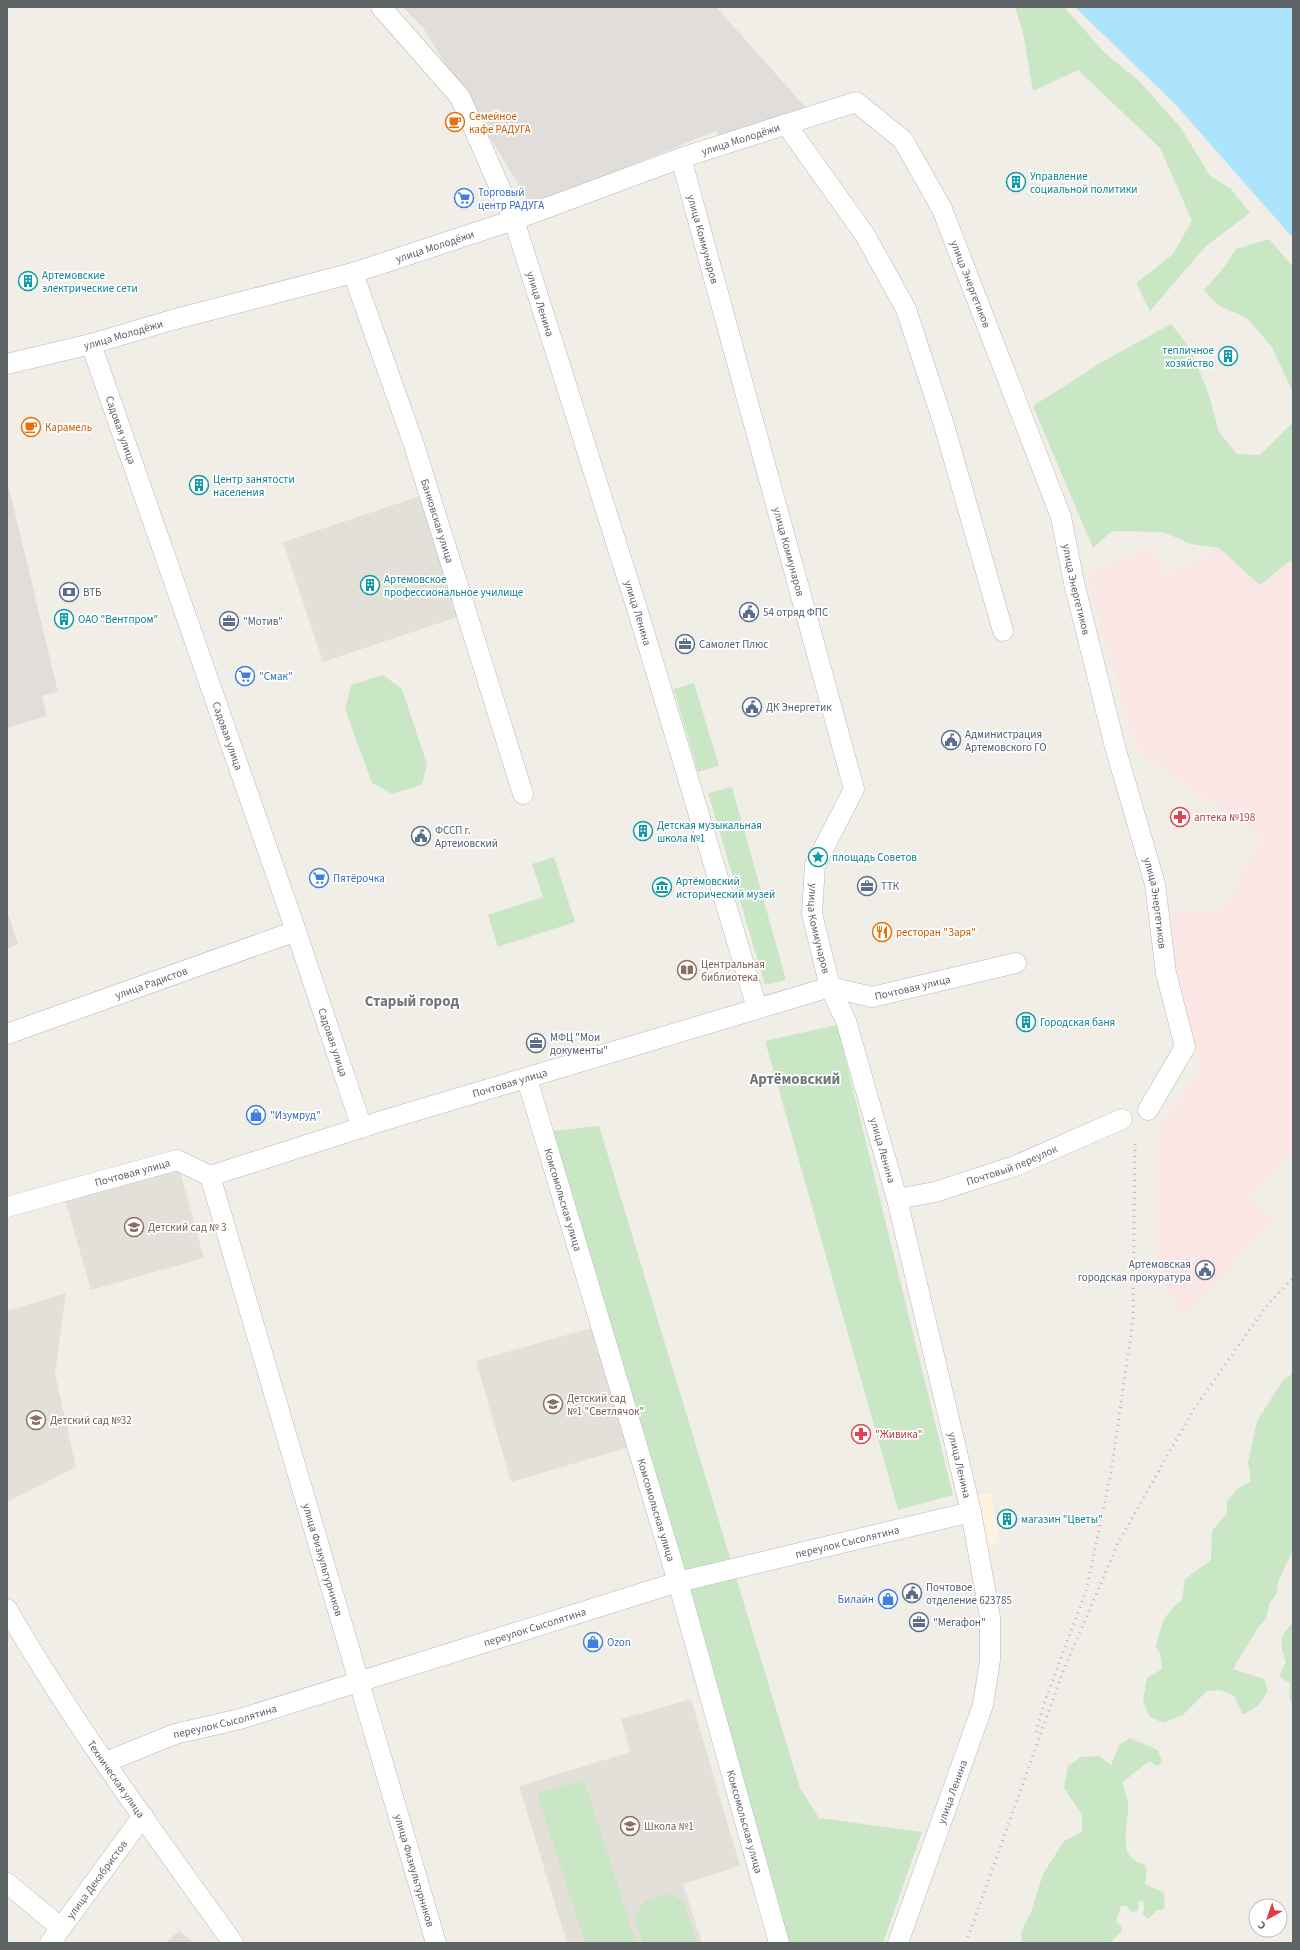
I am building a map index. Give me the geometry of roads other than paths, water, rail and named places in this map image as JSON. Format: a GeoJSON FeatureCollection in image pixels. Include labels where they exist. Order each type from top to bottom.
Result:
{"type":"FeatureCollection","features":[{"type":"Feature","properties":{"kind":"street","name":"улица Ленина"},"geometry":{"type":"LineString","coordinates":[[381,7],[460,97],[514,220],[639,615],[757,1008]]}},
{"type":"Feature","properties":{"kind":"street","name":"улица Молодёжи"},"geometry":{"type":"LineString","coordinates":[[7,364],[91,344],[164,322],[353,273],[514,220],[681,158],[856,102]]}},
{"type":"Feature","properties":{"kind":"street","name":"улица Энергетиков"},"geometry":{"type":"LineString","coordinates":[[856,102],[903,140],[942,209],[1061,517],[1074,583],[1115,747],[1155,884],[1166,973],[1185,1047],[1148,1110]]}},
{"type":"Feature","properties":{"kind":"street"},"geometry":{"type":"LineString","coordinates":[[786,124],[865,235],[906,309],[944,425],[1002,631]]}},
{"type":"Feature","properties":{"kind":"street","name":"улица Коммунаров"},"geometry":{"type":"LineString","coordinates":[[681,158],[854,789],[815,865],[812,914],[830,987]]}},
{"type":"Feature","properties":{"kind":"street","name":"Банковская улица"},"geometry":{"type":"LineString","coordinates":[[353,273],[414,445],[523,794]]}},
{"type":"Feature","properties":{"kind":"street","name":"Садовая улица"},"geometry":{"type":"LineString","coordinates":[[91,344],[296,931],[362,1128]]}},
{"type":"Feature","properties":{"kind":"street","name":"улица Радистов"},"geometry":{"type":"LineString","coordinates":[[7,1034],[296,931]]}},
{"type":"Feature","properties":{"kind":"street","name":"Почтовая улица"},"geometry":{"type":"LineString","coordinates":[[7,1207],[177,1160],[210,1176],[362,1128],[830,987],[872,997],[1016,963]]}},
{"type":"Feature","properties":{"kind":"street","name":"улица Ленина"},"geometry":{"type":"LineString","coordinates":[[830,987],[846,1021],[897,1199],[971,1512],[990,1616],[990,1660],[983,1705],[898,1943]]}},
{"type":"Feature","properties":{"kind":"street","name":"Комсомольская улица"},"geometry":{"type":"LineString","coordinates":[[527,1079],[678,1582],[779,1943]]}},
{"type":"Feature","properties":{"kind":"street","name":"Почтовый переулок"},"geometry":{"type":"LineString","coordinates":[[897,1199],[936,1192],[1015,1166],[1122,1119]]}},
{"type":"Feature","properties":{"kind":"street","name":"улица Физкультурников"},"geometry":{"type":"LineString","coordinates":[[210,1176],[360,1680],[436,1943]]}},
{"type":"Feature","properties":{"kind":"street","name":"переулок Сысолятина"},"geometry":{"type":"LineString","coordinates":[[106,1762],[175,1734],[240,1719],[360,1680],[678,1582],[971,1512]]}},
{"type":"Feature","properties":{"kind":"street","name":"Техническая улица"},"geometry":{"type":"LineString","coordinates":[[7,1609],[37,1661],[143,1816],[233,1943]]}},
{"type":"Feature","properties":{"kind":"street","name":"улица Декабристов"},"geometry":{"type":"LineString","coordinates":[[55,1935],[143,1816]]}},
{"type":"Feature","properties":{"kind":"street"},"geometry":{"type":"LineString","coordinates":[[7,1883],[55,1935]]}},
{"type":"Feature","properties":{"kind":"water"},"geometry":{"type":"Polygon","coordinates":[[[1075,7],[1293,7],[1293,238],[1176,105],[1075,7]]]}},
{"type":"Feature","properties":{"kind":"railway"},"geometry":{"type":"LineString","coordinates":[[1036,1732],[1045,1701],[1086,1591],[1111,1473],[1133,1320],[1135,1139]]}},
{"type":"Feature","properties":{"kind":"railway"},"geometry":{"type":"LineString","coordinates":[[966,1943],[1062,1674],[1119,1541],[1194,1409],[1265,1308],[1293,1278]]}},
{"type":"Feature","properties":{"kind":"place","name":"Семейное кафе РАДУГА"},"geometry":{"type":"Point","coordinates":[455,122]}},
{"type":"Feature","properties":{"kind":"place","name":"Управление социальной политики"},"geometry":{"type":"Point","coordinates":[1016,182]}},
{"type":"Feature","properties":{"kind":"place","name":"Торговый центр РАДУГА"},"geometry":{"type":"Point","coordinates":[464,198]}},
{"type":"Feature","properties":{"kind":"place","name":"Артемовские электрические сети"},"geometry":{"type":"Point","coordinates":[28,281]}},
{"type":"Feature","properties":{"kind":"place","name":"тепличное хозяйство"},"geometry":{"type":"Point","coordinates":[1228,356]}},
{"type":"Feature","properties":{"kind":"place","name":"Карамель"},"geometry":{"type":"Point","coordinates":[31,427]}},
{"type":"Feature","properties":{"kind":"place","name":"Центр занятости населения"},"geometry":{"type":"Point","coordinates":[199,485]}},
{"type":"Feature","properties":{"kind":"place","name":"Артемовское профессиональное училище"},"geometry":{"type":"Point","coordinates":[370,585]}},
{"type":"Feature","properties":{"kind":"place","name":"ВТБ"},"geometry":{"type":"Point","coordinates":[69,592]}},
{"type":"Feature","properties":{"kind":"place","name":"54 отряд ФПС"},"geometry":{"type":"Point","coordinates":[749,612]}},
{"type":"Feature","properties":{"kind":"place","name":"ОАО \"Вентпром\""},"geometry":{"type":"Point","coordinates":[64,619]}},
{"type":"Feature","properties":{"kind":"place","name":"\"Мотив\""},"geometry":{"type":"Point","coordinates":[229,621]}},
{"type":"Feature","properties":{"kind":"place","name":"Самолет Плюс"},"geometry":{"type":"Point","coordinates":[685,644]}},
{"type":"Feature","properties":{"kind":"place","name":"\"Смак\""},"geometry":{"type":"Point","coordinates":[245,676]}},
{"type":"Feature","properties":{"kind":"place","name":"ДК Энергетик"},"geometry":{"type":"Point","coordinates":[752,707]}},
{"type":"Feature","properties":{"kind":"place","name":"Администрация Артемовского ГО"},"geometry":{"type":"Point","coordinates":[951,740]}},
{"type":"Feature","properties":{"kind":"place","name":"аптека №198"},"geometry":{"type":"Point","coordinates":[1180,817]}},
{"type":"Feature","properties":{"kind":"place","name":"Детская музыкальная школа №1"},"geometry":{"type":"Point","coordinates":[643,831]}},
{"type":"Feature","properties":{"kind":"place","name":"ФССП г. Артеиовский"},"geometry":{"type":"Point","coordinates":[421,836]}},
{"type":"Feature","properties":{"kind":"place","name":"площадь Советов"},"geometry":{"type":"Point","coordinates":[818,857]}},
{"type":"Feature","properties":{"kind":"place","name":"Пятёрочка"},"geometry":{"type":"Point","coordinates":[319,878]}},
{"type":"Feature","properties":{"kind":"place","name":"ТТК"},"geometry":{"type":"Point","coordinates":[867,886]}},
{"type":"Feature","properties":{"kind":"place","name":"Артёмовский исторический музей"},"geometry":{"type":"Point","coordinates":[662,887]}},
{"type":"Feature","properties":{"kind":"place","name":"ресторан \"Заря\""},"geometry":{"type":"Point","coordinates":[882,932]}},
{"type":"Feature","properties":{"kind":"place","name":"Центральная библиотека"},"geometry":{"type":"Point","coordinates":[687,970]}},
{"type":"Feature","properties":{"kind":"place","name":"Городская баня"},"geometry":{"type":"Point","coordinates":[1026,1022]}},
{"type":"Feature","properties":{"kind":"place","name":"МФЦ \"Мои документы\""},"geometry":{"type":"Point","coordinates":[536,1043]}},
{"type":"Feature","properties":{"kind":"place","name":"\"Изумруд\""},"geometry":{"type":"Point","coordinates":[256,1115]}},
{"type":"Feature","properties":{"kind":"place","name":"Детский сад № 3"},"geometry":{"type":"Point","coordinates":[134,1227]}},
{"type":"Feature","properties":{"kind":"place","name":"Артемовская городская прокуратура"},"geometry":{"type":"Point","coordinates":[1205,1270]}},
{"type":"Feature","properties":{"kind":"place","name":"Детский сад №1 \"Светлячок\""},"geometry":{"type":"Point","coordinates":[553,1404]}},
{"type":"Feature","properties":{"kind":"place","name":"Детский сад №32"},"geometry":{"type":"Point","coordinates":[36,1420]}},
{"type":"Feature","properties":{"kind":"place","name":"\"Живика\""},"geometry":{"type":"Point","coordinates":[861,1434]}},
{"type":"Feature","properties":{"kind":"place","name":"магазин \"Цветы\""},"geometry":{"type":"Point","coordinates":[1007,1519]}},
{"type":"Feature","properties":{"kind":"place","name":"Почтовое отделение 623785"},"geometry":{"type":"Point","coordinates":[912,1593]}},
{"type":"Feature","properties":{"kind":"place","name":"Билайн"},"geometry":{"type":"Point","coordinates":[888,1599]}},
{"type":"Feature","properties":{"kind":"place","name":"\"Мегафон\""},"geometry":{"type":"Point","coordinates":[919,1622]}},
{"type":"Feature","properties":{"kind":"place","name":"Ozon"},"geometry":{"type":"Point","coordinates":[593,1642]}},
{"type":"Feature","properties":{"kind":"place","name":"Школа №1"},"geometry":{"type":"Point","coordinates":[630,1826]}},
{"type":"Feature","properties":{"kind":"district","name":"Старый город"},"geometry":{"type":"Point","coordinates":[412,1001]}},
{"type":"Feature","properties":{"kind":"district","name":"Артёмовский"},"geometry":{"type":"Point","coordinates":[795,1079]}}]}
